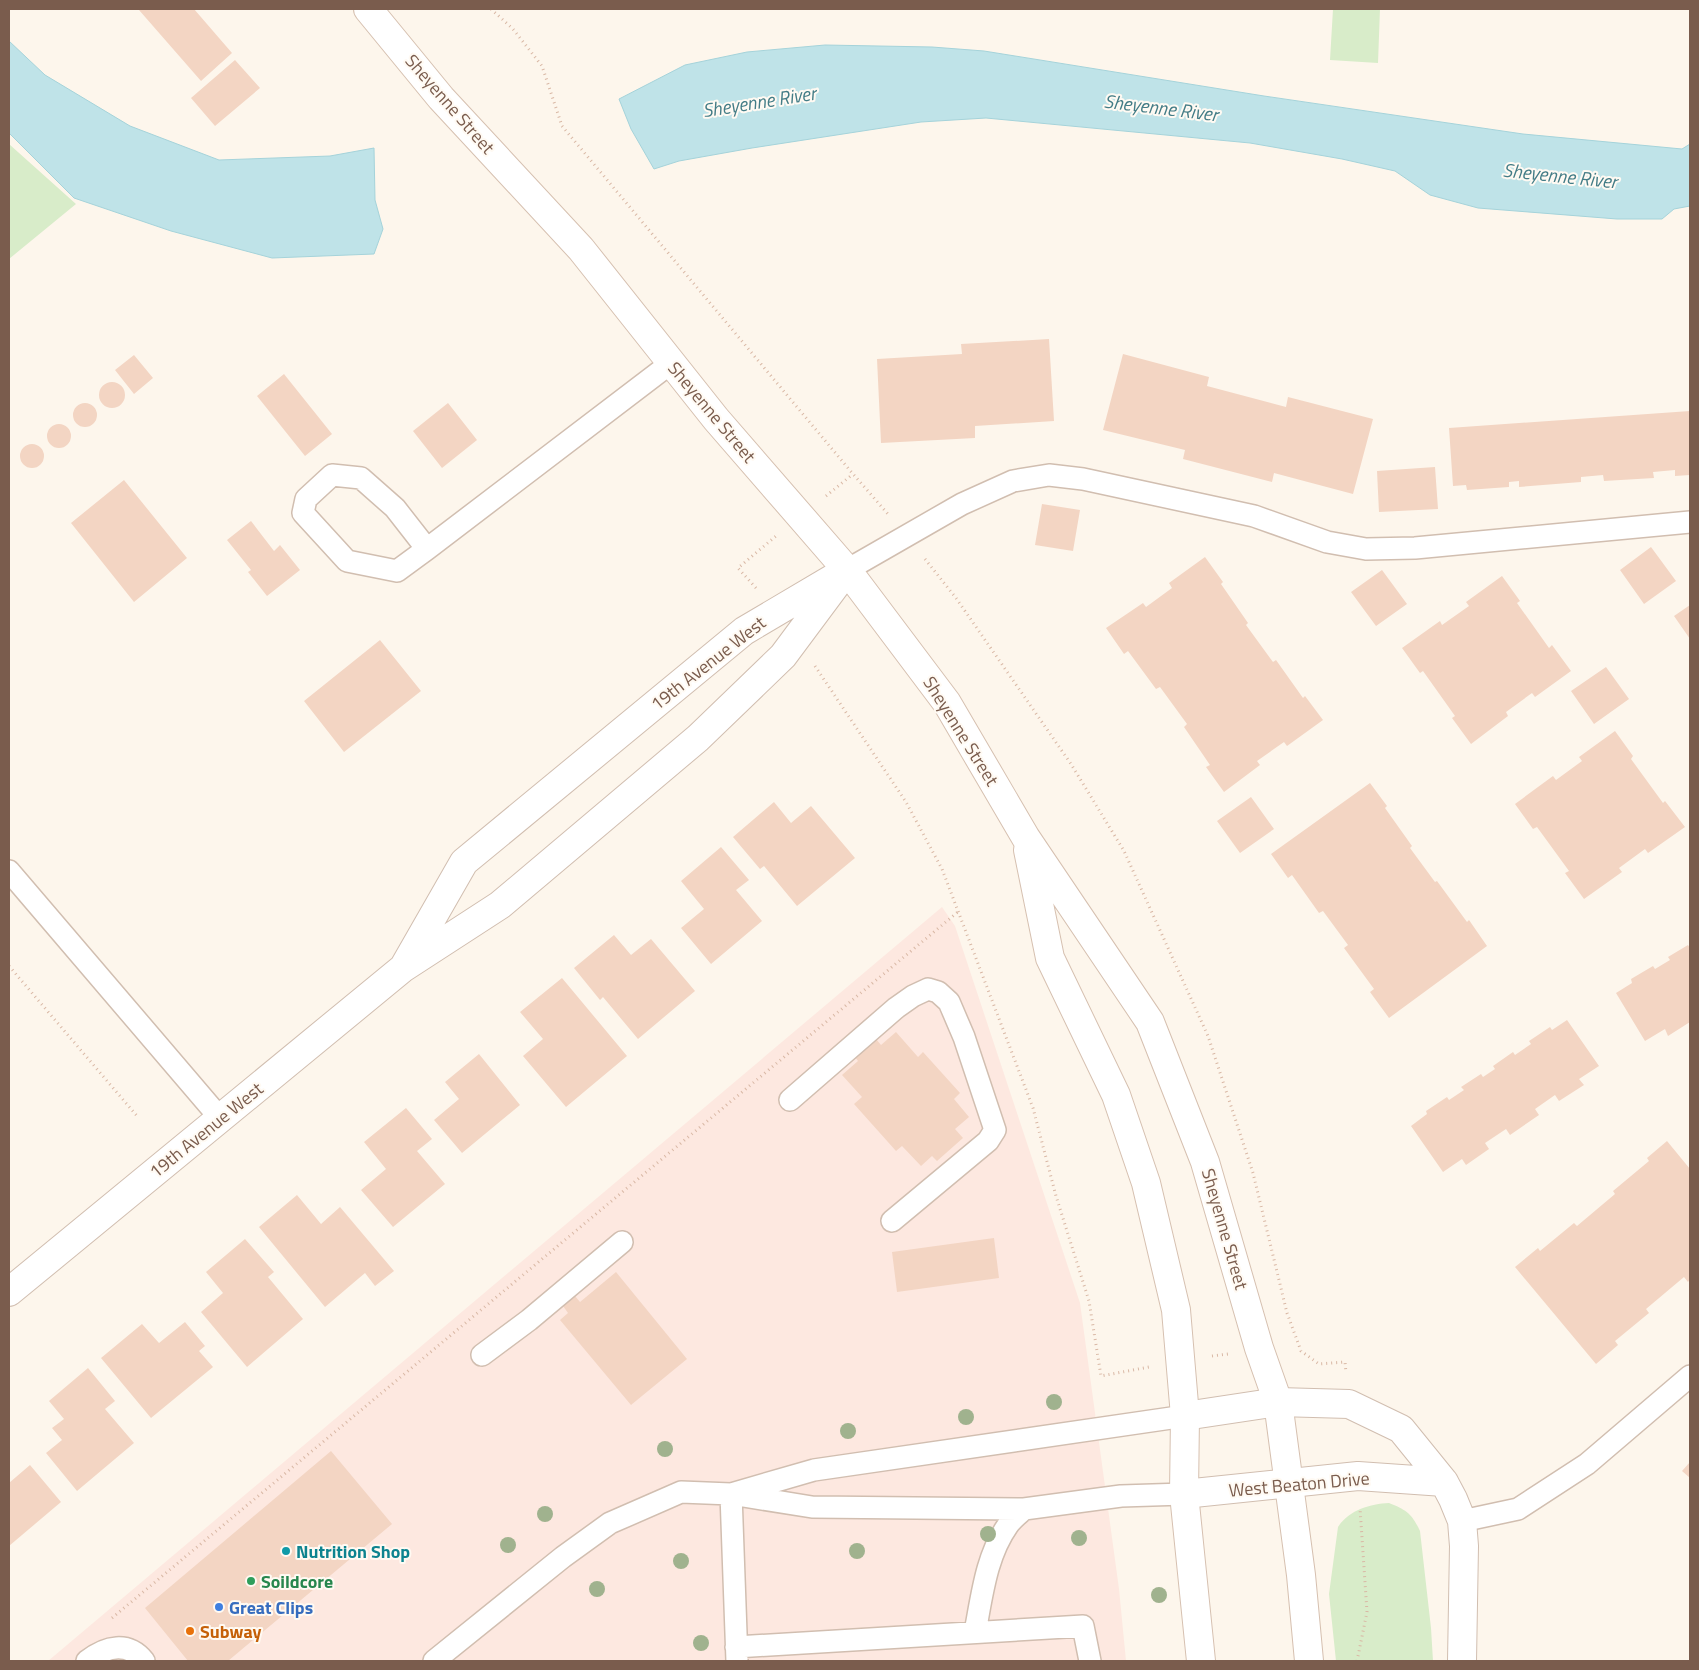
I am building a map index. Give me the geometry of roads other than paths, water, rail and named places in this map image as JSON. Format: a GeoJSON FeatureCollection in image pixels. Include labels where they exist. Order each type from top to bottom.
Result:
{"type":"FeatureCollection","features":[{"type":"Feature","properties":{"kind":"main road","name":"Sheyenne Street"},"geometry":{"type":"LineString","coordinates":[[368,9],[441,98],[581,249],[716,419],[846,570],[947,703],[1026,838],[1150,1022],[1205,1162],[1260,1348],[1278,1402],[1301,1575],[1309,1661]]}},
{"type":"Feature","properties":{"kind":"main road","name":"19th Avenue West"},"geometry":{"type":"LineString","coordinates":[[403,968],[464,862],[744,631],[846,570]]}},
{"type":"Feature","properties":{"kind":"main road","name":"19th Avenue West"},"geometry":{"type":"LineString","coordinates":[[9,1292],[403,968],[500,905],[698,738],[783,656],[846,570]]}},
{"type":"Feature","properties":{"kind":"main road","name":"Sheyenne Street"},"geometry":{"type":"LineString","coordinates":[[1026,838],[1050,958],[1116,1095],[1146,1183],[1176,1310],[1185,1416],[1184,1494],[1201,1661]]}},
{"type":"Feature","properties":{"kind":"main road"},"geometry":{"type":"LineString","coordinates":[[1185,1416],[1278,1402],[1349,1404],[1401,1429],[1444,1482],[1462,1521],[1464,1546],[1462,1661]]}},
{"type":"Feature","properties":{"kind":"main road","name":"West Beaton Drive"},"geometry":{"type":"LineString","coordinates":[[1184,1494],[1358,1476],[1444,1482]]}},
{"type":"Feature","properties":{"kind":"lane"},"geometry":{"type":"LineString","coordinates":[[427,549],[394,508],[361,478],[332,475],[306,499],[304,513],[347,560],[397,571],[427,549],[672,363]]}},
{"type":"Feature","properties":{"kind":"lane"},"geometry":{"type":"LineString","coordinates":[[846,570],[962,504],[1013,481],[1049,475],[1083,479],[1254,516],[1327,542],[1366,549],[1415,548],[1690,522]]}},
{"type":"Feature","properties":{"kind":"lane"},"geometry":{"type":"LineString","coordinates":[[9,871],[220,1118]]}},
{"type":"Feature","properties":{"kind":"lane"},"geometry":{"type":"LineString","coordinates":[[790,1100],[896,1008],[913,996],[928,989],[938,992],[949,1002],[964,1037],[995,1130],[988,1141],[892,1221]]}},
{"type":"Feature","properties":{"kind":"lane"},"geometry":{"type":"LineString","coordinates":[[482,1355],[529,1320],[622,1242]]}},
{"type":"Feature","properties":{"kind":"lane"},"geometry":{"type":"LineString","coordinates":[[1462,1521],[1518,1508],[1587,1464],[1690,1376]]}},
{"type":"Feature","properties":{"kind":"lane"},"geometry":{"type":"LineString","coordinates":[[731,1494],[814,1470],[1185,1416]]}},
{"type":"Feature","properties":{"kind":"lane"},"geometry":{"type":"LineString","coordinates":[[434,1661],[563,1557],[610,1524],[681,1492],[731,1494],[812,1508],[1024,1509],[1121,1496],[1184,1494]]}},
{"type":"Feature","properties":{"kind":"lane"},"geometry":{"type":"LineString","coordinates":[[731,1494],[737,1654],[975,1632],[1084,1626],[1090,1661]]}},
{"type":"Feature","properties":{"kind":"lane"},"geometry":{"type":"LineString","coordinates":[[975,1632],[987,1570],[1008,1525],[1024,1509]]}},
{"type":"Feature","properties":{"kind":"lane"},"geometry":{"type":"LineString","coordinates":[[87,1661],[98,1653],[118,1647],[137,1652],[144,1661]]}},
{"type":"Feature","properties":{"kind":"water"},"geometry":{"type":"Polygon","coordinates":[[[9,41],[45,75],[130,126],[219,160],[330,156],[374,148],[375,200],[383,229],[374,254],[272,258],[171,231],[74,198],[9,133],[9,41]]]}},
{"type":"Feature","properties":{"kind":"water","name":"Sheyenne River"},"geometry":{"type":"Polygon","coordinates":[[[825,45],[932,47],[984,51],[1264,96],[1523,134],[1682,149],[1690,144],[1690,206],[1674,209],[1662,219],[1617,219],[1478,208],[1430,195],[1395,171],[1342,159],[1250,143],[986,118],[921,122],[752,148],[679,161],[654,169],[631,129],[619,99],[685,65],[747,52],[825,45]]]}},
{"type":"Feature","properties":{"kind":"place","name":"Nutrition Shop"},"geometry":{"type":"Point","coordinates":[286,1551]}},
{"type":"Feature","properties":{"kind":"place","name":"Soildcore"},"geometry":{"type":"Point","coordinates":[251,1581]}},
{"type":"Feature","properties":{"kind":"place","name":"Great Clips"},"geometry":{"type":"Point","coordinates":[219,1607]}},
{"type":"Feature","properties":{"kind":"place","name":"Subway"},"geometry":{"type":"Point","coordinates":[190,1631]}}]}
